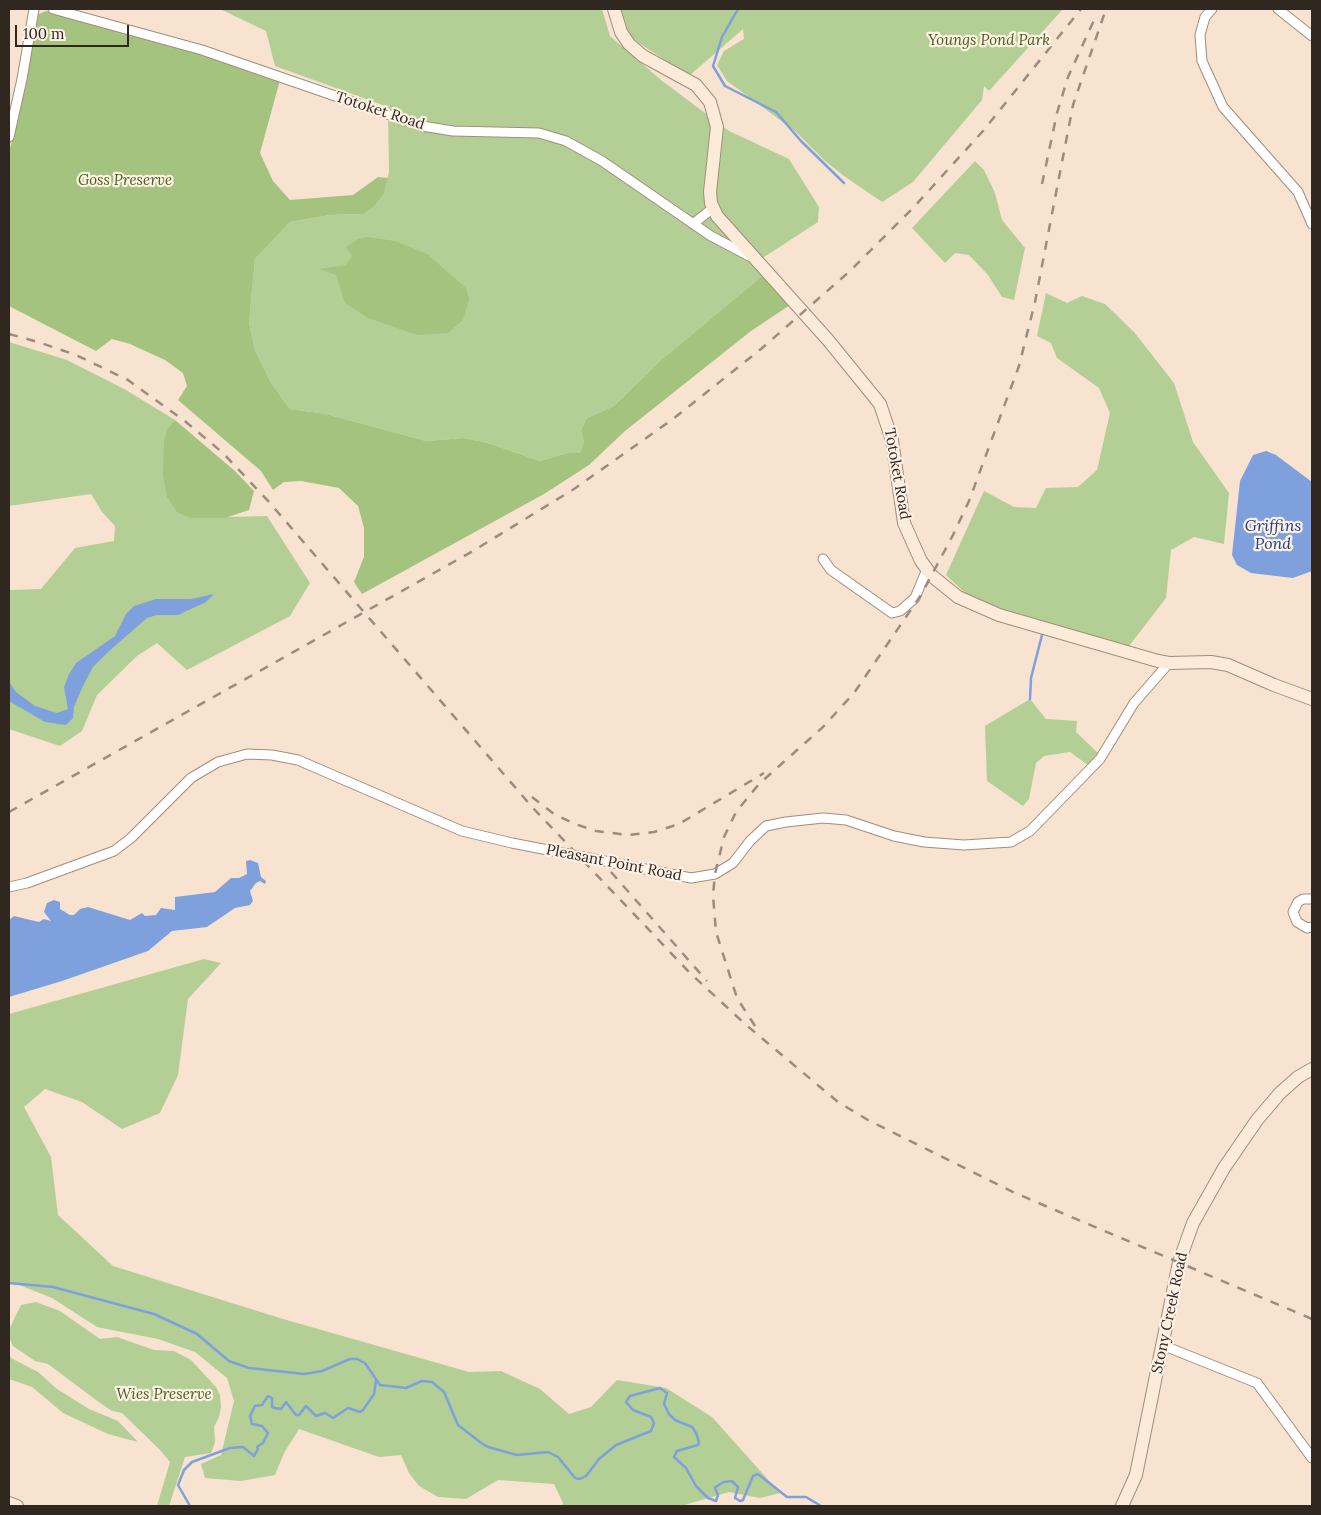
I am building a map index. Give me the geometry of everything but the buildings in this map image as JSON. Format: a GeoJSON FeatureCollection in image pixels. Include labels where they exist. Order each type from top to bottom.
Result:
{"type":"FeatureCollection","features":[{"type":"Feature","properties":{"kind":"main road"},"geometry":{"type":"LineString","coordinates":[[614,9],[621,32],[628,44],[643,56],[696,85],[710,102],[715,115],[717,132],[710,192],[713,208],[723,224],[752,257]]}},
{"type":"Feature","properties":{"kind":"main road","name":"Totoket Road"},"geometry":{"type":"LineString","coordinates":[[752,257],[789,295],[867,386],[880,404],[892,440],[904,523],[915,551],[927,570],[950,591],[983,609],[1054,632],[1169,663],[1211,662],[1228,664],[1274,685],[1312,699]]}},
{"type":"Feature","properties":{"kind":"main road","name":"Stony Creek Road"},"geometry":{"type":"LineString","coordinates":[[1122,1506],[1136,1475],[1179,1262],[1206,1197],[1257,1120],[1280,1093],[1298,1077],[1312,1069]]}},
{"type":"Feature","properties":{"kind":"main road"},"geometry":{"type":"LineString","coordinates":[[9,1503],[17,1506]]}},
{"type":"Feature","properties":{"kind":"street"},"geometry":{"type":"LineString","coordinates":[[9,137],[34,9]]}},
{"type":"Feature","properties":{"kind":"street","name":"Totoket Road"},"geometry":{"type":"LineString","coordinates":[[53,9],[202,50],[422,126],[454,131],[522,131],[552,136],[566,141],[602,161],[693,224],[752,257]]}},
{"type":"Feature","properties":{"kind":"street"},"geometry":{"type":"LineString","coordinates":[[1212,9],[1205,17],[1200,36],[1202,61],[1223,106],[1298,192],[1312,224]]}},
{"type":"Feature","properties":{"kind":"street"},"geometry":{"type":"LineString","coordinates":[[1278,9],[1312,36]]}},
{"type":"Feature","properties":{"kind":"street"},"geometry":{"type":"LineString","coordinates":[[693,224],[713,208]]}},
{"type":"Feature","properties":{"kind":"street"},"geometry":{"type":"LineString","coordinates":[[823,559],[831,570],[892,614],[900,611],[915,598],[927,570]]}},
{"type":"Feature","properties":{"kind":"street","name":"Pleasant Point Road"},"geometry":{"type":"LineString","coordinates":[[9,887],[27,884],[114,851],[131,838],[191,778],[218,762],[247,754],[272,755],[298,760],[462,831],[512,843],[691,878],[714,874],[733,863],[750,841],[766,826],[786,822],[823,818],[846,820],[894,836],[924,842],[964,844],[1011,842],[1030,830],[1100,759],[1134,703],[1169,663]]}},
{"type":"Feature","properties":{"kind":"street"},"geometry":{"type":"LineString","coordinates":[[1312,899],[1304,899],[1298,902],[1293,912],[1294,917],[1301,926],[1312,927]]}},
{"type":"Feature","properties":{"kind":"street"},"geometry":{"type":"LineString","coordinates":[[1162,1345],[1258,1383],[1312,1458]]}},
{"type":"Feature","properties":{"kind":"green space"},"geometry":{"type":"Polygon","coordinates":[[[220,9],[602,9],[610,36],[661,80],[729,131],[789,159],[819,207],[818,222],[761,259],[762,276],[660,361],[614,406],[587,418],[581,430],[584,442],[580,453],[567,453],[540,461],[488,443],[464,438],[426,441],[326,414],[290,409],[271,383],[255,350],[249,323],[255,259],[290,222],[330,215],[363,214],[384,194],[389,172],[388,107],[275,66],[266,31],[220,9]]]}},
{"type":"Feature","properties":{"kind":"green space","name":"Youngs Pond Park"},"geometry":{"type":"Polygon","coordinates":[[[620,9],[1063,9],[989,91],[984,86],[982,100],[913,182],[882,202],[844,176],[824,160],[795,131],[727,81],[717,65],[724,51],[744,39],[743,29],[689,76],[627,35],[620,9]]]}},
{"type":"Feature","properties":{"kind":"green space","name":"Goss Preserve"},"geometry":{"type":"Polygon","coordinates":[[[46,11],[161,42],[280,80],[260,153],[273,181],[290,200],[353,195],[378,177],[388,178],[384,194],[374,206],[363,214],[330,215],[290,222],[255,259],[249,323],[255,350],[271,383],[290,409],[326,414],[426,441],[464,438],[488,443],[540,461],[567,453],[580,453],[584,442],[581,430],[587,418],[614,406],[660,361],[762,276],[790,305],[751,331],[625,431],[589,465],[544,494],[362,594],[354,582],[364,557],[364,528],[358,506],[339,488],[301,481],[284,482],[273,490],[261,471],[178,400],[187,386],[183,373],[165,360],[130,344],[112,339],[96,351],[9,306],[9,152],[25,89],[37,15],[46,11]]]}},
{"type":"Feature","properties":{"kind":"green space"},"geometry":{"type":"Polygon","coordinates":[[[975,161],[984,170],[995,193],[1002,220],[1025,248],[1014,300],[1002,297],[988,275],[969,255],[955,253],[945,263],[912,228],[975,161]]]}},
{"type":"Feature","properties":{"kind":"green space"},"geometry":{"type":"Polygon","coordinates":[[[367,237],[395,241],[427,254],[466,288],[469,299],[463,320],[448,333],[417,335],[368,318],[345,303],[336,275],[319,269],[346,265],[352,256],[346,247],[358,239],[367,237]]]}},
{"type":"Feature","properties":{"kind":"green space"},"geometry":{"type":"Polygon","coordinates":[[[1046,293],[1067,303],[1082,296],[1105,304],[1134,332],[1174,383],[1193,442],[1229,493],[1224,544],[1194,537],[1171,550],[1166,598],[1129,646],[1000,610],[965,593],[946,575],[984,491],[1014,507],[1036,508],[1046,488],[1078,487],[1097,470],[1110,413],[1099,388],[1057,358],[1051,343],[1037,336],[1046,293]]]}},
{"type":"Feature","properties":{"kind":"green space"},"geometry":{"type":"Polygon","coordinates":[[[9,342],[67,360],[126,390],[175,420],[168,428],[191,518],[267,516],[310,583],[290,616],[187,670],[157,643],[137,656],[97,695],[82,731],[60,746],[9,729],[9,590],[41,589],[75,548],[114,541],[115,526],[102,512],[91,494],[9,506],[9,342]]]}},
{"type":"Feature","properties":{"kind":"green space"},"geometry":{"type":"Polygon","coordinates":[[[175,420],[236,472],[254,491],[249,510],[225,518],[191,518],[177,512],[167,497],[163,475],[164,440],[168,428],[175,420]]]}},
{"type":"Feature","properties":{"kind":"green space"},"geometry":{"type":"Polygon","coordinates":[[[1030,699],[1046,719],[1077,721],[1076,732],[1098,753],[1088,765],[1070,752],[1044,756],[1036,763],[1029,799],[1023,806],[987,781],[985,726],[1030,699]]]}},
{"type":"Feature","properties":{"kind":"green space"},"geometry":{"type":"Polygon","coordinates":[[[204,959],[221,963],[188,999],[178,1075],[160,1113],[122,1129],[82,1102],[45,1089],[24,1107],[51,1157],[58,1215],[113,1266],[283,1319],[469,1372],[501,1371],[540,1389],[569,1414],[591,1407],[617,1380],[666,1388],[712,1417],[780,1493],[760,1498],[729,1492],[681,1506],[562,1506],[563,1503],[554,1484],[498,1480],[466,1499],[438,1497],[419,1486],[409,1473],[401,1455],[379,1457],[299,1429],[284,1453],[275,1475],[241,1481],[205,1478],[201,1464],[221,1455],[234,1401],[227,1378],[195,1352],[158,1339],[97,1327],[52,1298],[9,1281],[9,1014],[204,959]]]}},
{"type":"Feature","properties":{"kind":"green space","name":"Wies Preserve"},"geometry":{"type":"Polygon","coordinates":[[[36,1302],[60,1311],[100,1339],[117,1337],[154,1350],[174,1351],[191,1360],[216,1387],[220,1395],[221,1407],[214,1427],[215,1442],[211,1453],[185,1457],[169,1506],[157,1506],[170,1462],[161,1451],[122,1413],[112,1411],[48,1364],[35,1361],[13,1346],[9,1337],[9,1330],[21,1305],[36,1302]]]}},
{"type":"Feature","properties":{"kind":"green space"},"geometry":{"type":"Polygon","coordinates":[[[9,1354],[11,1358],[38,1372],[57,1389],[89,1409],[118,1421],[138,1442],[108,1434],[63,1413],[32,1387],[9,1379],[9,1354]]]}},
{"type":"Feature","properties":{"kind":"water","name":"Griffins Pond"},"geometry":{"type":"Polygon","coordinates":[[[1266,451],[1276,455],[1312,482],[1312,571],[1293,578],[1251,573],[1237,565],[1232,555],[1240,481],[1253,455],[1266,451]]]}},
{"type":"Feature","properties":{"kind":"water"},"geometry":{"type":"Polygon","coordinates":[[[214,594],[206,602],[178,615],[157,615],[147,618],[108,652],[93,667],[74,707],[73,718],[66,725],[45,722],[9,701],[9,682],[16,692],[35,706],[57,713],[68,709],[64,687],[76,663],[115,636],[126,614],[134,606],[156,599],[191,599],[214,594]]]}},
{"type":"Feature","properties":{"kind":"water"},"geometry":{"type":"Polygon","coordinates":[[[250,860],[258,863],[261,877],[266,881],[265,884],[260,881],[256,883],[250,891],[253,901],[250,905],[235,908],[207,927],[172,931],[148,951],[9,997],[9,920],[14,916],[39,922],[44,919],[51,921],[44,912],[47,903],[54,900],[60,902],[60,909],[70,915],[74,915],[80,909],[88,907],[130,920],[142,913],[145,916],[156,915],[161,908],[175,910],[175,897],[215,892],[231,878],[239,878],[247,874],[246,861],[250,860]]]}},
{"type":"Feature","properties":{"kind":"waterway"},"geometry":{"type":"LineString","coordinates":[[738,9],[722,37],[713,66],[725,86],[776,112],[801,141],[844,183]]}},
{"type":"Feature","properties":{"kind":"waterway"},"geometry":{"type":"LineString","coordinates":[[1030,699],[1031,678],[1042,635]]}},
{"type":"Feature","properties":{"kind":"waterway"},"geometry":{"type":"LineString","coordinates":[[9,1283],[53,1287],[154,1314],[197,1334],[229,1361],[249,1368],[304,1374],[322,1371],[350,1359],[357,1359],[365,1363],[380,1385],[406,1388],[422,1381],[432,1382],[444,1392],[458,1425],[480,1442],[488,1447],[517,1455],[548,1452],[558,1457],[575,1478],[580,1479],[586,1476],[599,1459],[616,1445],[651,1431],[654,1423],[651,1417],[633,1410],[626,1402],[630,1396],[660,1388],[667,1393],[664,1404],[669,1414],[675,1420],[692,1427],[696,1433],[698,1445],[677,1451],[674,1457],[686,1468],[696,1486],[708,1498],[716,1501],[718,1495],[715,1488],[724,1482],[732,1481],[738,1487],[735,1498],[740,1501],[743,1500],[753,1476],[758,1474],[787,1497],[806,1497],[821,1506]]}},
{"type":"Feature","properties":{"kind":"waterway"},"geometry":{"type":"LineString","coordinates":[[190,1506],[178,1485],[184,1470],[192,1462],[230,1448],[243,1447],[254,1456],[258,1449],[257,1447],[263,1443],[268,1433],[262,1426],[252,1424],[250,1416],[255,1406],[262,1405],[268,1396],[272,1398],[272,1407],[281,1409],[286,1402],[296,1415],[299,1415],[306,1406],[316,1416],[325,1413],[333,1418],[348,1408],[360,1412],[363,1410],[374,1394],[376,1381]]}},
{"type":"Feature","properties":{"kind":"railway"},"geometry":{"type":"LineString","coordinates":[[9,812],[473,551],[574,489],[673,419],[761,349],[850,271],[913,208],[983,131],[1081,9]]}},
{"type":"Feature","properties":{"kind":"railway"},"geometry":{"type":"LineString","coordinates":[[755,1026],[737,998],[716,932],[713,895],[715,874],[724,837],[736,812],[759,784],[823,727],[854,693],[921,595],[969,501],[1019,366],[1035,302],[1073,105],[1106,9]]}},
{"type":"Feature","properties":{"kind":"railway"},"geometry":{"type":"LineString","coordinates":[[1042,184],[1057,113],[1068,77],[1095,18]]}},
{"type":"Feature","properties":{"kind":"railway"},"geometry":{"type":"LineString","coordinates":[[9,334],[76,355],[128,380],[186,422],[223,453],[269,502],[533,808],[690,973],[745,1024],[838,1102],[868,1120],[1015,1193],[1312,1319]]}},
{"type":"Feature","properties":{"kind":"railway"},"geometry":{"type":"LineString","coordinates":[[532,797],[554,814],[575,824],[596,831],[628,835],[654,832],[679,824],[764,773]]}},
{"type":"Feature","properties":{"kind":"railway"},"geometry":{"type":"LineString","coordinates":[[611,872],[707,981]]}}]}
